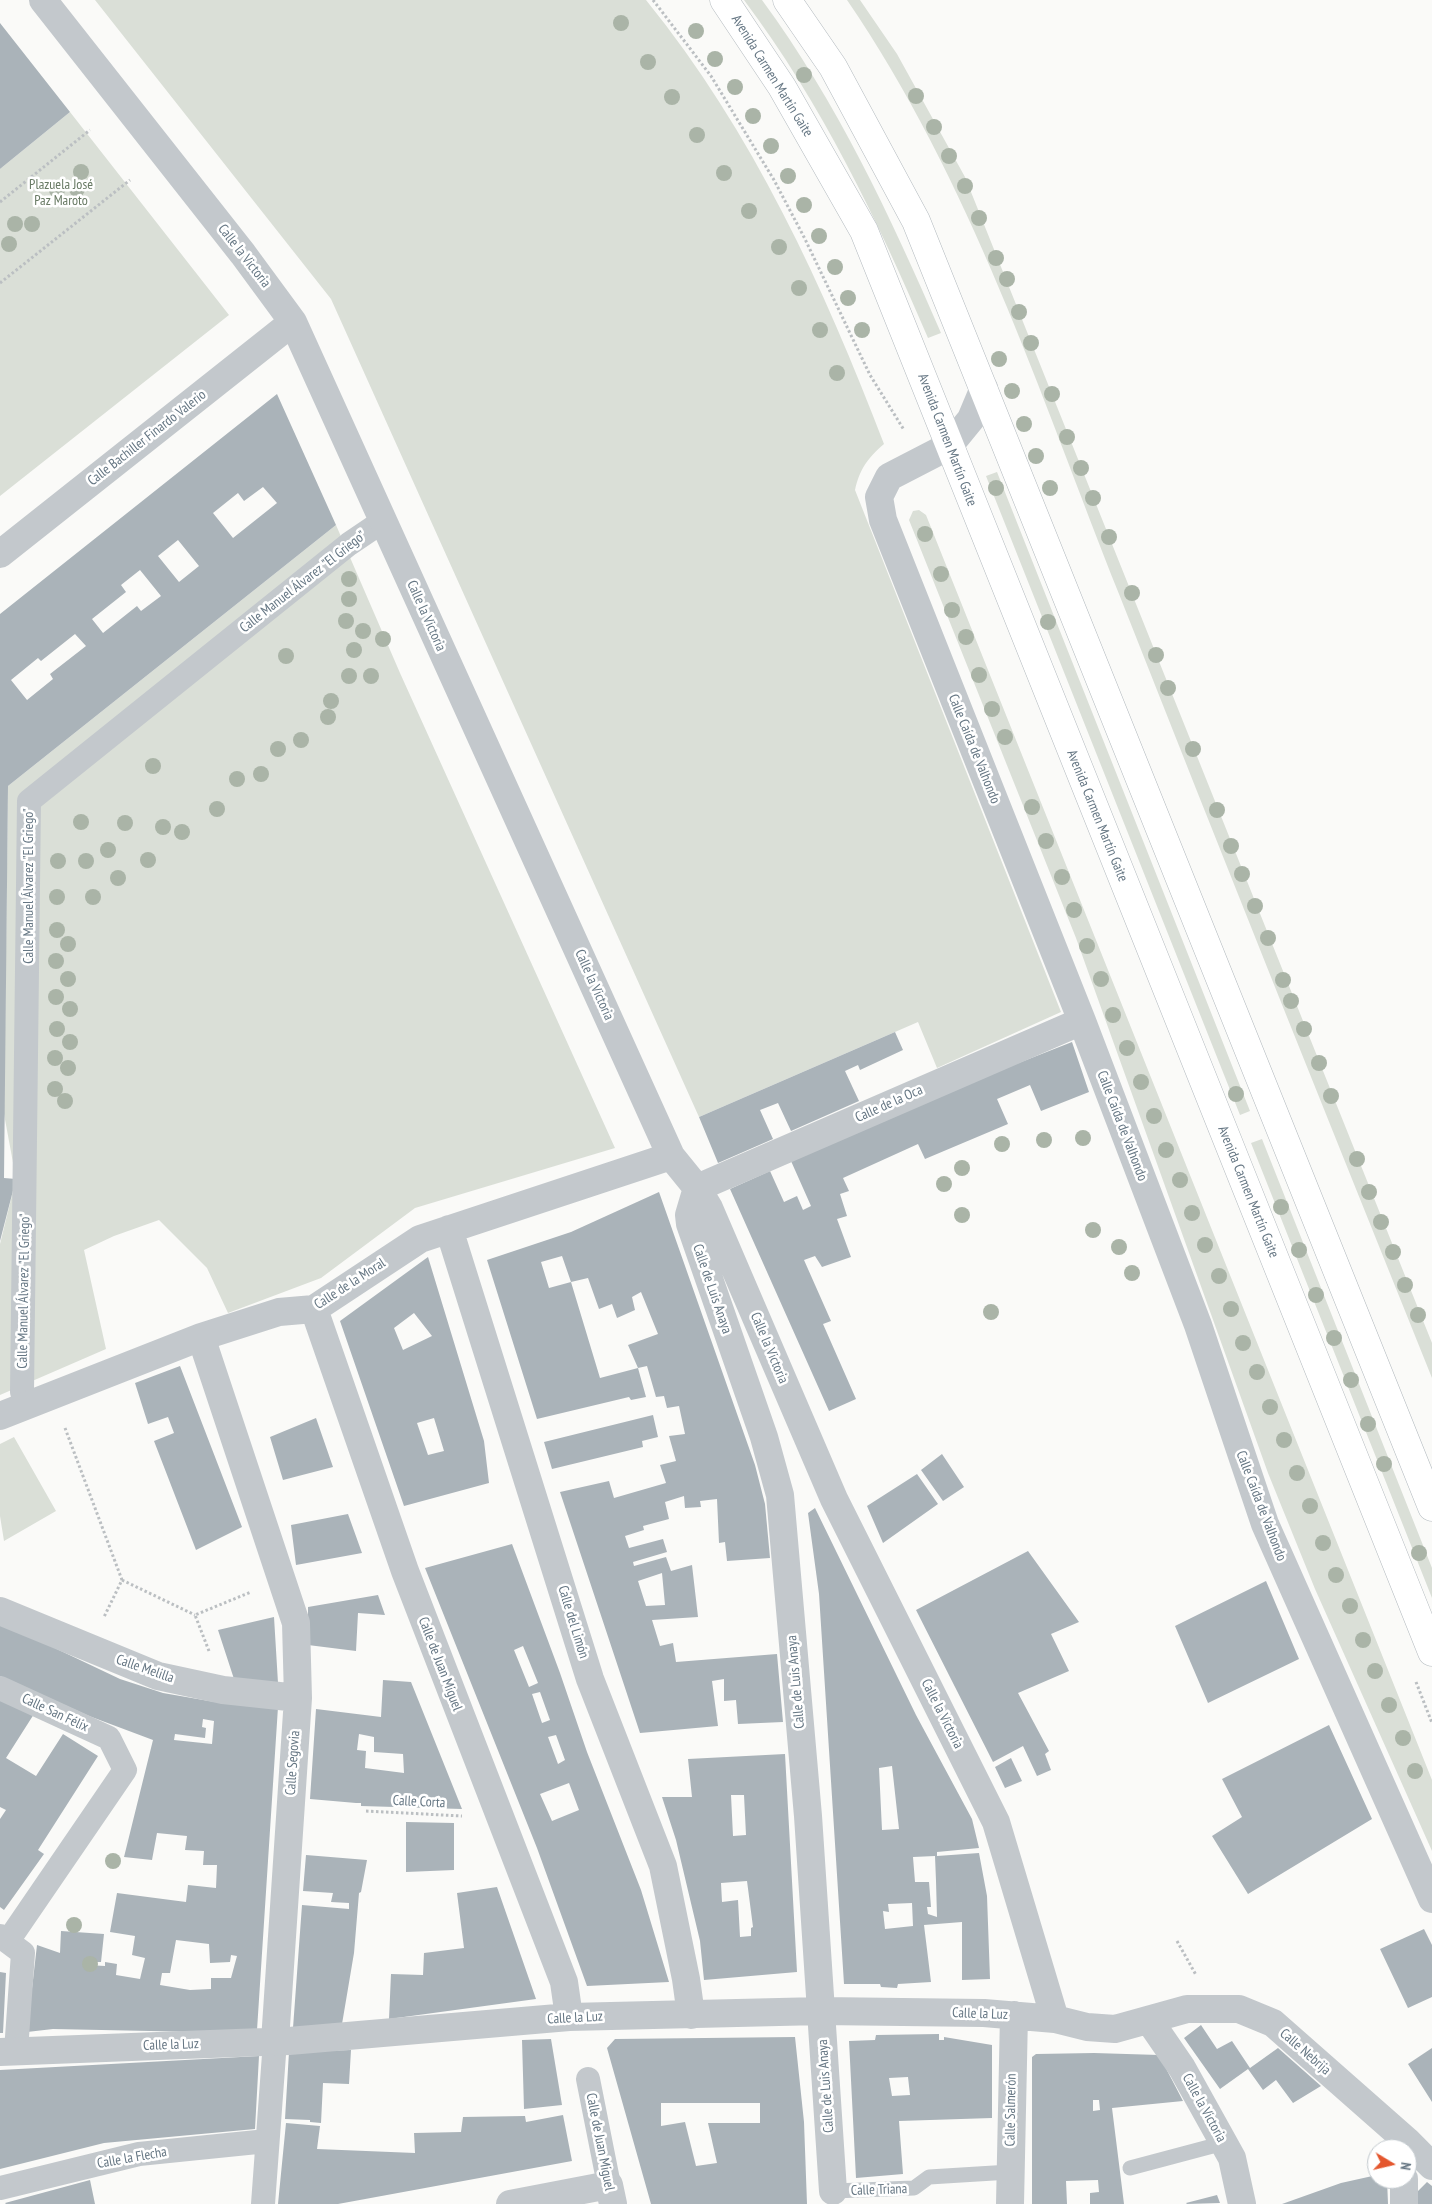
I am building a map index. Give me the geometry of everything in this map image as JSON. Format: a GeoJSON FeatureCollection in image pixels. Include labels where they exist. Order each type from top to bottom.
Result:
{"type":"FeatureCollection","features":[{"type":"Feature","properties":{"kind":"main road","name":"Avenida Carmen Martín Gaite"},"geometry":{"type":"LineString","coordinates":[[724,0],[782,87],[864,231],[1432,1652]]}},
{"type":"Feature","properties":{"kind":"main road"},"geometry":{"type":"LineString","coordinates":[[787,0],[833,67],[916,221],[1432,1507]]}},
{"type":"Feature","properties":{"kind":"street","name":"Calle la Victoria"},"geometry":{"type":"LineString","coordinates":[[42,0],[243,254],[293,322],[670,1156],[697,1188],[709,1208],[834,1499],[996,1822],[1055,2019]]}},
{"type":"Feature","properties":{"kind":"street","name":"Calle Bachiller Finardo Valerio"},"geometry":{"type":"LineString","coordinates":[[0,554],[293,322]]}},
{"type":"Feature","properties":{"kind":"street","name":"Calle Caída de Valhondo"},"geometry":{"type":"LineString","coordinates":[[984,388],[971,419],[949,446],[889,477],[879,497],[883,520],[1082,1021],[1198,1325],[1265,1524],[1432,1899]]}},
{"type":"Feature","properties":{"kind":"street","name":"Calle Manuel Álvarez \"El Griego\""},"geometry":{"type":"LineString","coordinates":[[22,1392],[29,801],[349,544],[383,521]]}},
{"type":"Feature","properties":{"kind":"street","name":"Calle de la Oca"},"geometry":{"type":"LineString","coordinates":[[697,1188],[1082,1021]]}},
{"type":"Feature","properties":{"kind":"street","name":"Calle de la Moral"},"geometry":{"type":"LineString","coordinates":[[0,1416],[201,1337],[278,1312],[314,1310],[420,1239],[670,1156]]}},
{"type":"Feature","properties":{"kind":"street","name":"Calle de Luis Anaya"},"geometry":{"type":"LineString","coordinates":[[697,1188],[689,1215],[690,1224],[764,1437],[780,1495],[807,1806],[833,2191]]}},
{"type":"Feature","properties":{"kind":"street","name":"Calle del Limón"},"geometry":{"type":"LineString","coordinates":[[449,1229],[590,1679],[663,1866],[686,1979],[690,2015]]}},
{"type":"Feature","properties":{"kind":"street","name":"Calle de Juan Miguel"},"geometry":{"type":"LineString","coordinates":[[314,1310],[405,1571],[564,1982],[569,2017]]}},
{"type":"Feature","properties":{"kind":"street","name":"Calle Segovia"},"geometry":{"type":"LineString","coordinates":[[201,1337],[296,1623],[298,1698],[263,2204]]}},
{"type":"Feature","properties":{"kind":"street","name":"Calle Melilla"},"geometry":{"type":"LineString","coordinates":[[0,1611],[158,1676],[223,1690],[298,1698]]}},
{"type":"Feature","properties":{"kind":"street","name":"Calle San Félix"},"geometry":{"type":"LineString","coordinates":[[0,1688],[109,1738],[125,1770],[4,1938]]}},
{"type":"Feature","properties":{"kind":"street"},"geometry":{"type":"LineString","coordinates":[[4,1938],[23,1952],[8,2052]]}},
{"type":"Feature","properties":{"kind":"street","name":"Calle Nebrija"},"geometry":{"type":"LineString","coordinates":[[1149,2020],[1187,2009],[1239,2009],[1272,2023],[1399,2139]]}},
{"type":"Feature","properties":{"kind":"street","name":"Calle la Luz"},"geometry":{"type":"LineString","coordinates":[[8,2052],[275,2041],[569,2017],[821,2011],[1014,2015],[1055,2019],[1087,2027],[1115,2029],[1149,2020]]}},
{"type":"Feature","properties":{"kind":"street","name":"Calle Salmerón"},"geometry":{"type":"LineString","coordinates":[[1010,2204],[1014,2015]]}},
{"type":"Feature","properties":{"kind":"street","name":"Calle la Victoria"},"geometry":{"type":"LineString","coordinates":[[1149,2020],[1182,2068],[1232,2158],[1242,2204]]}},
{"type":"Feature","properties":{"kind":"street","name":"Calle de Juan Miguel"},"geometry":{"type":"LineString","coordinates":[[588,2079],[611,2195]]}},
{"type":"Feature","properties":{"kind":"street","name":"Calle la Flecha"},"geometry":{"type":"LineString","coordinates":[[0,2188],[139,2154],[266,2140]]}},
{"type":"Feature","properties":{"kind":"street","name":"Calle Nebrija"},"geometry":{"type":"LineString","coordinates":[[1417,2154],[1432,2166]]}},
{"type":"Feature","properties":{"kind":"street"},"geometry":{"type":"LineString","coordinates":[[1404,2189],[1404,2204]]}},
{"type":"Feature","properties":{"kind":"street"},"geometry":{"type":"LineString","coordinates":[[510,2204],[611,2195]]}},
{"type":"Feature","properties":{"kind":"lane"},"geometry":{"type":"LineString","coordinates":[[1130,2168],[1224,2143]]}},
{"type":"Feature","properties":{"kind":"lane","name":"Calle Triana"},"geometry":{"type":"LineString","coordinates":[[833,2191],[914,2188],[929,2177],[1010,2172]]}},
{"type":"Feature","properties":{"kind":"path"},"geometry":{"type":"LineString","coordinates":[[653,0],[711,76],[774,180],[805,239],[870,375],[907,436]]}},
{"type":"Feature","properties":{"kind":"path"},"geometry":{"type":"LineString","coordinates":[[0,202],[90,130]]}},
{"type":"Feature","properties":{"kind":"path"},"geometry":{"type":"LineString","coordinates":[[0,282],[130,180]]}},
{"type":"Feature","properties":{"kind":"path"},"geometry":{"type":"LineString","coordinates":[[63,1424],[122,1580],[195,1615],[223,1690]]}},
{"type":"Feature","properties":{"kind":"path"},"geometry":{"type":"LineString","coordinates":[[89,1649],[122,1580]]}},
{"type":"Feature","properties":{"kind":"path"},"geometry":{"type":"LineString","coordinates":[[195,1615],[253,1591]]}},
{"type":"Feature","properties":{"kind":"path","name":"Calle Corta"},"geometry":{"type":"LineString","coordinates":[[366,1811],[471,1816]]}},
{"type":"Feature","properties":{"kind":"path"},"geometry":{"type":"LineString","coordinates":[[1177,1941],[1198,1980]]}},
{"type":"Feature","properties":{"kind":"green space"},"geometry":{"type":"Polygon","coordinates":[[[95,0],[646,0],[720,103],[753,157],[811,269],[861,385],[884,444],[865,464],[855,490],[1061,1012],[937,1068],[918,1022],[699,1117],[331,299],[95,0]]]}},
{"type":"Feature","properties":{"kind":"green space"},"geometry":{"type":"Polygon","coordinates":[[[744,0],[762,0],[815,79],[861,161],[941,333],[928,338],[889,250],[846,163],[798,80],[744,0]]]}},
{"type":"Feature","properties":{"kind":"green space"},"geometry":{"type":"Polygon","coordinates":[[[847,0],[860,0],[897,54],[965,177],[1432,1343],[1432,1378],[1119,594],[1000,289],[931,141],[891,69],[847,0]]]}},
{"type":"Feature","properties":{"kind":"green space","name":"Plazuela José Paz Maroto"},"geometry":{"type":"Polygon","coordinates":[[[70,112],[229,315],[0,496],[0,169],[70,112]]]}},
{"type":"Feature","properties":{"kind":"green space"},"geometry":{"type":"Polygon","coordinates":[[[997,472],[1250,1111],[1240,1115],[986,476],[997,472]]]}},
{"type":"Feature","properties":{"kind":"green space"},"geometry":{"type":"Polygon","coordinates":[[[919,510],[926,515],[1432,1780],[1432,1851],[1315,1589],[1268,1473],[1076,938],[909,520],[913,511],[919,510]]]}},
{"type":"Feature","properties":{"kind":"green space"},"geometry":{"type":"Polygon","coordinates":[[[336,525],[400,673],[615,1148],[415,1208],[321,1278],[228,1313],[207,1268],[159,1220],[114,1236],[84,1250],[106,1349],[0,1395],[0,1244],[16,1179],[4,1114],[8,786],[336,525]]]}},
{"type":"Feature","properties":{"kind":"green space"},"geometry":{"type":"Polygon","coordinates":[[[1262,1139],[1432,1568],[1432,1598],[1251,1143],[1262,1139]]]}},
{"type":"Feature","properties":{"kind":"green space"},"geometry":{"type":"Polygon","coordinates":[[[14,1437],[56,1511],[4,1541],[0,1516],[0,1444],[14,1437]]]}},
{"type":"Feature","properties":{"kind":"building"},"geometry":{"type":"Polygon","coordinates":[[[0,23],[70,112],[0,169],[0,23]]]}},
{"type":"Feature","properties":{"kind":"building"},"geometry":{"type":"Polygon","coordinates":[[[277,394],[336,525],[8,786],[4,1178],[16,1179],[0,1241],[0,614],[277,394]],[[263,487],[244,501],[238,493],[213,513],[233,538],[277,503],[263,487]],[[178,540],[158,556],[179,582],[199,566],[178,540]],[[140,570],[121,585],[126,592],[92,619],[103,633],[137,606],[141,611],[161,596],[140,570]],[[75,634],[41,661],[38,658],[11,680],[27,700],[53,679],[50,674],[86,646],[75,634]]]}},
{"type":"Feature","properties":{"kind":"building"},"geometry":{"type":"Polygon","coordinates":[[[895,1032],[903,1050],[860,1070],[858,1065],[845,1071],[859,1101],[791,1131],[778,1103],[760,1110],[773,1139],[718,1163],[699,1117],[895,1032]]]}},
{"type":"Feature","properties":{"kind":"building"},"geometry":{"type":"Polygon","coordinates":[[[1072,1042],[1089,1092],[1041,1111],[1030,1085],[997,1099],[1008,1124],[925,1159],[918,1144],[843,1178],[849,1191],[840,1194],[847,1216],[837,1219],[851,1257],[822,1267],[815,1256],[804,1260],[831,1321],[823,1324],[856,1399],[829,1411],[730,1189],[770,1171],[784,1202],[797,1196],[803,1210],[811,1206],[791,1161],[988,1075],[1072,1042]]]}},
{"type":"Feature","properties":{"kind":"building"},"geometry":{"type":"Polygon","coordinates":[[[659,1192],[755,1465],[765,1504],[770,1558],[727,1561],[725,1542],[719,1543],[717,1499],[700,1501],[701,1507],[685,1508],[684,1496],[665,1502],[669,1519],[643,1526],[644,1530],[625,1536],[629,1548],[663,1539],[667,1552],[633,1562],[634,1566],[666,1557],[671,1571],[692,1565],[698,1617],[652,1620],[660,1646],[673,1643],[676,1662],[777,1654],[783,1722],[738,1724],[736,1700],[724,1701],[724,1679],[712,1681],[718,1726],[640,1733],[560,1492],[609,1481],[614,1498],[666,1483],[660,1465],[676,1461],[669,1436],[685,1434],[679,1406],[667,1408],[664,1396],[656,1397],[647,1366],[638,1368],[646,1397],[631,1400],[629,1397],[537,1419],[487,1260],[571,1232],[659,1192]],[[562,1256],[541,1262],[549,1288],[571,1282],[562,1256]],[[588,1278],[571,1282],[600,1378],[638,1368],[628,1345],[658,1334],[641,1292],[632,1297],[635,1310],[617,1318],[612,1304],[599,1309],[588,1278]],[[662,1573],[638,1581],[646,1606],[665,1605],[662,1573]]]}},
{"type":"Feature","properties":{"kind":"building"},"geometry":{"type":"Polygon","coordinates":[[[428,1257],[484,1441],[489,1483],[404,1506],[340,1321],[428,1257]],[[414,1313],[394,1328],[403,1350],[432,1336],[414,1313]],[[434,1418],[417,1423],[428,1455],[444,1451],[434,1418]]]}},
{"type":"Feature","properties":{"kind":"building"},"geometry":{"type":"Polygon","coordinates":[[[180,1366],[242,1527],[196,1550],[154,1441],[174,1433],[168,1417],[148,1424],[135,1383],[180,1366]]]}},
{"type":"Feature","properties":{"kind":"building"},"geometry":{"type":"Polygon","coordinates":[[[653,1415],[658,1437],[642,1441],[643,1447],[552,1469],[544,1442],[653,1415]]]}},
{"type":"Feature","properties":{"kind":"building"},"geometry":{"type":"Polygon","coordinates":[[[316,1418],[333,1467],[283,1480],[270,1437],[316,1418]]]}},
{"type":"Feature","properties":{"kind":"building"},"geometry":{"type":"Polygon","coordinates":[[[942,1454],[964,1487],[943,1501],[921,1470],[942,1454]]]}},
{"type":"Feature","properties":{"kind":"building"},"geometry":{"type":"Polygon","coordinates":[[[917,1474],[938,1504],[883,1543],[867,1506],[917,1474]]]}},
{"type":"Feature","properties":{"kind":"building"},"geometry":{"type":"Polygon","coordinates":[[[815,1508],[916,1715],[972,1819],[979,1848],[937,1852],[937,1856],[979,1853],[987,1896],[990,1979],[962,1980],[962,1922],[924,1925],[931,1982],[898,1984],[897,1988],[881,1987],[880,1984],[844,1984],[819,1594],[808,1513],[815,1508]],[[892,1766],[879,1768],[882,1830],[899,1829],[892,1766]],[[935,1856],[913,1857],[915,1882],[929,1882],[931,1907],[927,1907],[928,1914],[937,1917],[935,1856]],[[912,1903],[888,1904],[889,1912],[883,1911],[885,1929],[913,1926],[912,1903]]]}},
{"type":"Feature","properties":{"kind":"building"},"geometry":{"type":"Polygon","coordinates":[[[348,1514],[362,1553],[296,1565],[291,1525],[348,1514]]]}},
{"type":"Feature","properties":{"kind":"building"},"geometry":{"type":"Polygon","coordinates":[[[512,1544],[587,1752],[641,1890],[669,1982],[587,1986],[537,1848],[425,1568],[512,1544]],[[523,1646],[514,1650],[529,1687],[538,1683],[523,1646]],[[540,1692],[532,1694],[542,1723],[550,1720],[540,1692]],[[556,1735],[548,1737],[558,1764],[565,1760],[556,1735]],[[569,1783],[540,1794],[552,1821],[579,1810],[569,1783]]]}},
{"type":"Feature","properties":{"kind":"building"},"geometry":{"type":"Polygon","coordinates":[[[1028,1551],[1079,1622],[1051,1634],[1069,1671],[1018,1693],[1049,1751],[1045,1754],[1051,1770],[1037,1776],[1023,1746],[993,1762],[916,1610],[1028,1551]]]}},
{"type":"Feature","properties":{"kind":"building"},"geometry":{"type":"Polygon","coordinates":[[[1266,1581],[1299,1659],[1208,1703],[1175,1626],[1266,1581]]]}},
{"type":"Feature","properties":{"kind":"building"},"geometry":{"type":"Polygon","coordinates":[[[378,1595],[385,1615],[358,1613],[356,1651],[308,1645],[308,1607],[378,1595]]]}},
{"type":"Feature","properties":{"kind":"building"},"geometry":{"type":"Polygon","coordinates":[[[274,1617],[278,1683],[234,1679],[218,1630],[274,1617]]]}},
{"type":"Feature","properties":{"kind":"building"},"geometry":{"type":"Polygon","coordinates":[[[0,1622],[120,1679],[163,1693],[215,1702],[278,1707],[257,2030],[199,2032],[53,2029],[27,2032],[37,1945],[60,1953],[61,1931],[104,1934],[101,1962],[87,1962],[87,1965],[105,1966],[105,1962],[117,1964],[116,1975],[140,1979],[145,1958],[132,1955],[135,1936],[110,1932],[117,1893],[186,1902],[188,1885],[216,1888],[217,1865],[203,1865],[204,1851],[185,1850],[187,1836],[157,1833],[152,1860],[124,1857],[153,1740],[89,1716],[0,1676],[0,1622]],[[203,1719],[202,1727],[206,1728],[205,1738],[175,1734],[174,1740],[212,1744],[214,1721],[203,1719]],[[176,1940],[170,1973],[162,1973],[160,1985],[190,1990],[211,1989],[211,1978],[231,1978],[237,1956],[231,1955],[230,1962],[210,1963],[209,1944],[176,1940]]]}},
{"type":"Feature","properties":{"kind":"building"},"geometry":{"type":"Polygon","coordinates":[[[383,1680],[411,1682],[462,1809],[361,1806],[361,1803],[310,1799],[316,1709],[381,1717],[383,1680]],[[359,1734],[357,1750],[366,1751],[365,1768],[404,1773],[403,1754],[374,1752],[374,1737],[359,1734]]]}},
{"type":"Feature","properties":{"kind":"building"},"geometry":{"type":"Polygon","coordinates":[[[0,1699],[34,1714],[6,1758],[36,1776],[63,1734],[98,1756],[38,1850],[44,1854],[4,1910],[0,1907],[0,1819],[6,1810],[0,1807],[0,1699]]]}},
{"type":"Feature","properties":{"kind":"building"},"geometry":{"type":"Polygon","coordinates":[[[1329,1725],[1372,1819],[1248,1894],[1212,1836],[1242,1817],[1222,1779],[1329,1725]]]}},
{"type":"Feature","properties":{"kind":"building"},"geometry":{"type":"Polygon","coordinates":[[[785,1754],[797,1972],[704,1980],[700,1941],[676,1840],[662,1797],[692,1797],[688,1759],[785,1754]],[[731,1795],[733,1836],[746,1835],[744,1795],[731,1795]],[[747,1881],[721,1883],[722,1902],[738,1900],[740,1937],[751,1936],[751,1928],[753,1927],[747,1881]]]}},
{"type":"Feature","properties":{"kind":"building"},"geometry":{"type":"Polygon","coordinates":[[[1011,1758],[1022,1781],[1005,1788],[995,1767],[1011,1758]]]}},
{"type":"Feature","properties":{"kind":"building"},"geometry":{"type":"Polygon","coordinates":[[[406,1822],[454,1823],[454,1870],[406,1872],[406,1822]]]}},
{"type":"Feature","properties":{"kind":"building"},"geometry":{"type":"Polygon","coordinates":[[[306,1855],[367,1860],[361,1892],[359,1893],[354,1953],[342,2024],[293,2028],[302,1905],[349,1909],[349,1903],[331,1902],[333,1893],[303,1891],[306,1855]]]}},
{"type":"Feature","properties":{"kind":"building"},"geometry":{"type":"Polygon","coordinates":[[[497,1887],[536,1999],[389,2019],[391,1974],[423,1975],[424,1953],[464,1948],[457,1893],[497,1887]]]}},
{"type":"Feature","properties":{"kind":"building"},"geometry":{"type":"Polygon","coordinates":[[[1424,1929],[1432,1945],[1432,1997],[1408,2008],[1380,1949],[1424,1929]]]}},
{"type":"Feature","properties":{"kind":"building"},"geometry":{"type":"Polygon","coordinates":[[[0,1972],[6,1973],[3,2033],[0,2033],[0,1972]]]}},
{"type":"Feature","properties":{"kind":"building"},"geometry":{"type":"Polygon","coordinates":[[[1201,2025],[1217,2049],[1232,2041],[1250,2068],[1278,2048],[1321,2086],[1293,2103],[1276,2080],[1263,2090],[1248,2069],[1220,2089],[1184,2038],[1201,2025]]]}},
{"type":"Feature","properties":{"kind":"building"},"geometry":{"type":"Polygon","coordinates":[[[939,2034],[939,2040],[944,2040],[944,2037],[992,2045],[992,2118],[899,2121],[903,2174],[856,2178],[849,2041],[875,2040],[876,2035],[939,2034]],[[908,2077],[889,2078],[892,2096],[910,2095],[908,2077]]]}},
{"type":"Feature","properties":{"kind":"building"},"geometry":{"type":"Polygon","coordinates":[[[795,2037],[804,2122],[807,2204],[651,2204],[607,2048],[615,2039],[795,2037]],[[661,2103],[661,2126],[685,2122],[696,2166],[717,2163],[708,2123],[760,2123],[760,2103],[661,2103]]]}},
{"type":"Feature","properties":{"kind":"building"},"geometry":{"type":"Polygon","coordinates":[[[551,2039],[562,2105],[524,2109],[522,2040],[551,2039]]]}},
{"type":"Feature","properties":{"kind":"building"},"geometry":{"type":"Polygon","coordinates":[[[1432,2048],[1432,2102],[1408,2064],[1432,2048]]]}},
{"type":"Feature","properties":{"kind":"building"},"geometry":{"type":"Polygon","coordinates":[[[351,2050],[349,2084],[323,2083],[321,2123],[310,2122],[310,2120],[285,2119],[289,2052],[351,2050]]]}},
{"type":"Feature","properties":{"kind":"building"},"geometry":{"type":"Polygon","coordinates":[[[1036,2054],[1159,2055],[1183,2101],[1112,2108],[1124,2204],[1090,2204],[1090,2193],[1099,2192],[1098,2180],[1066,2181],[1067,2204],[1032,2204],[1032,2057],[1036,2054]],[[1093,2100],[1093,2111],[1100,2110],[1099,2100],[1093,2100]]]}},
{"type":"Feature","properties":{"kind":"building"},"geometry":{"type":"Polygon","coordinates":[[[259,2056],[255,2129],[104,2143],[0,2169],[0,2070],[259,2056]]]}},
{"type":"Feature","properties":{"kind":"building"},"geometry":{"type":"Polygon","coordinates":[[[563,2115],[572,2161],[338,2204],[278,2204],[286,2123],[320,2126],[317,2149],[415,2153],[414,2133],[461,2132],[463,2117],[525,2116],[526,2122],[563,2115]]]}},
{"type":"Feature","properties":{"kind":"building"},"geometry":{"type":"Polygon","coordinates":[[[1367,2177],[1367,2189],[1387,2189],[1388,2204],[1282,2204],[1341,2183],[1367,2177]]]}},
{"type":"Feature","properties":{"kind":"building"},"geometry":{"type":"Polygon","coordinates":[[[90,2180],[95,2204],[5,2203],[90,2180]]]}},
{"type":"Feature","properties":{"kind":"building"},"geometry":{"type":"Polygon","coordinates":[[[1427,2182],[1432,2186],[1432,2204],[1418,2204],[1418,2191],[1427,2182]]]}},
{"type":"Feature","properties":{"kind":"building"},"geometry":{"type":"Polygon","coordinates":[[[1217,2195],[1220,2203],[1186,2203],[1217,2195]]]}}]}
